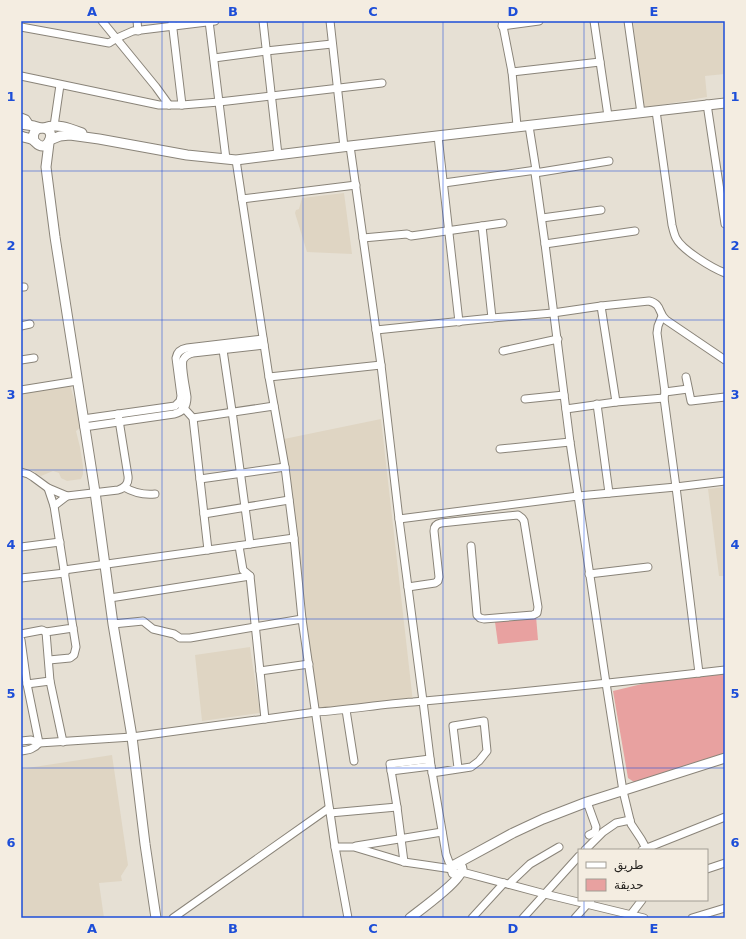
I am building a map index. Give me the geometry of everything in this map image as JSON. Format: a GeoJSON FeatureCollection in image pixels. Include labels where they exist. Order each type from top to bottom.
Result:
{"type":"FeatureCollection","features":[{"type":"Feature","properties":{"kind":"main road"},"geometry":{"type":"LineString","coordinates":[[21,136],[35,142],[38,145],[44,146],[57,137],[64,135],[99,139],[187,155],[236,160],[725,102]]}},
{"type":"Feature","properties":{"kind":"main road"},"geometry":{"type":"LineString","coordinates":[[26,125],[48,130],[51,138],[49,142],[46,168],[55,237],[106,565],[113,624],[132,737],[156,918]]}},
{"type":"Feature","properties":{"kind":"main road"},"geometry":{"type":"LineString","coordinates":[[46,168],[33,138],[34,132],[37,130],[54,126],[72,129],[99,139]]}},
{"type":"Feature","properties":{"kind":"main road"},"geometry":{"type":"LineString","coordinates":[[410,918],[445,889],[457,869],[479,852],[514,833],[543,819],[587,802],[725,758]]}},
{"type":"Feature","properties":{"kind":"street"},"geometry":{"type":"LineString","coordinates":[[102,21],[169,105]]}},
{"type":"Feature","properties":{"kind":"street"},"geometry":{"type":"LineString","coordinates":[[137,21],[138,31]]}},
{"type":"Feature","properties":{"kind":"street"},"geometry":{"type":"LineString","coordinates":[[21,27],[109,43],[116,38],[133,31],[172,24],[211,21],[226,159]]}},
{"type":"Feature","properties":{"kind":"street"},"geometry":{"type":"LineString","coordinates":[[263,21],[278,155]]}},
{"type":"Feature","properties":{"kind":"street"},"geometry":{"type":"LineString","coordinates":[[330,21],[337,88],[347,146],[356,185],[381,365],[431,766],[447,857],[449,862],[457,869]]}},
{"type":"Feature","properties":{"kind":"street"},"geometry":{"type":"LineString","coordinates":[[517,126],[512,72],[502,23],[540,21]]}},
{"type":"Feature","properties":{"kind":"street"},"geometry":{"type":"LineString","coordinates":[[594,21],[608,116]]}},
{"type":"Feature","properties":{"kind":"street"},"geometry":{"type":"LineString","coordinates":[[628,21],[641,113]]}},
{"type":"Feature","properties":{"kind":"street"},"geometry":{"type":"LineString","coordinates":[[172,24],[182,105]]}},
{"type":"Feature","properties":{"kind":"street"},"geometry":{"type":"LineString","coordinates":[[214,58],[332,44]]}},
{"type":"Feature","properties":{"kind":"street"},"geometry":{"type":"LineString","coordinates":[[512,72],[600,62]]}},
{"type":"Feature","properties":{"kind":"street"},"geometry":{"type":"LineString","coordinates":[[21,76],[159,105],[219,102],[382,83]]}},
{"type":"Feature","properties":{"kind":"street"},"geometry":{"type":"LineString","coordinates":[[54,126],[60,85]]}},
{"type":"Feature","properties":{"kind":"street"},"geometry":{"type":"LineString","coordinates":[[707,104],[725,224]]}},
{"type":"Feature","properties":{"kind":"street"},"geometry":{"type":"LineString","coordinates":[[656,111],[672,226],[675,237],[690,253],[725,273]]}},
{"type":"Feature","properties":{"kind":"street"},"geometry":{"type":"LineString","coordinates":[[21,117],[27,119],[26,125]]}},
{"type":"Feature","properties":{"kind":"street"},"geometry":{"type":"LineString","coordinates":[[529,126],[536,171],[553,313],[558,339],[570,442],[589,574],[623,791],[631,824],[641,839],[645,849],[725,817]]}},
{"type":"Feature","properties":{"kind":"street"},"geometry":{"type":"LineString","coordinates":[[438,136],[459,322]]}},
{"type":"Feature","properties":{"kind":"street"},"geometry":{"type":"LineString","coordinates":[[236,160],[289,500],[302,618],[330,811],[348,918]]}},
{"type":"Feature","properties":{"kind":"street"},"geometry":{"type":"LineString","coordinates":[[444,183],[609,161]]}},
{"type":"Feature","properties":{"kind":"street"},"geometry":{"type":"LineString","coordinates":[[242,199],[356,185]]}},
{"type":"Feature","properties":{"kind":"street"},"geometry":{"type":"LineString","coordinates":[[542,218],[601,210]]}},
{"type":"Feature","properties":{"kind":"street"},"geometry":{"type":"LineString","coordinates":[[363,238],[407,234],[411,236],[503,223]]}},
{"type":"Feature","properties":{"kind":"street"},"geometry":{"type":"LineString","coordinates":[[482,226],[492,318]]}},
{"type":"Feature","properties":{"kind":"street"},"geometry":{"type":"LineString","coordinates":[[545,244],[635,231]]}},
{"type":"Feature","properties":{"kind":"street"},"geometry":{"type":"LineString","coordinates":[[376,330],[553,313],[649,301],[654,302],[659,307],[662,316],[725,360]]}},
{"type":"Feature","properties":{"kind":"street"},"geometry":{"type":"LineString","coordinates":[[601,306],[616,402]]}},
{"type":"Feature","properties":{"kind":"street"},"geometry":{"type":"LineString","coordinates":[[662,316],[657,333],[699,673]]}},
{"type":"Feature","properties":{"kind":"street"},"geometry":{"type":"LineString","coordinates":[[21,326],[30,324]]}},
{"type":"Feature","properties":{"kind":"street"},"geometry":{"type":"LineString","coordinates":[[503,351],[558,339]]}},
{"type":"Feature","properties":{"kind":"street"},"geometry":{"type":"LineString","coordinates":[[84,423],[119,422],[179,412],[184,408],[187,400],[183,363],[185,357],[190,354],[223,350],[264,342]]}},
{"type":"Feature","properties":{"kind":"street"},"geometry":{"type":"LineString","coordinates":[[84,423],[118,414],[175,406],[181,396],[176,358],[178,352],[181,350],[187,348],[264,342]]}},
{"type":"Feature","properties":{"kind":"street"},"geometry":{"type":"LineString","coordinates":[[223,350],[250,544]]}},
{"type":"Feature","properties":{"kind":"street"},"geometry":{"type":"LineString","coordinates":[[21,360],[34,358]]}},
{"type":"Feature","properties":{"kind":"street"},"geometry":{"type":"LineString","coordinates":[[269,377],[381,365]]}},
{"type":"Feature","properties":{"kind":"street"},"geometry":{"type":"LineString","coordinates":[[686,377],[690,401],[725,397]]}},
{"type":"Feature","properties":{"kind":"street"},"geometry":{"type":"LineString","coordinates":[[21,390],[77,381]]}},
{"type":"Feature","properties":{"kind":"street"},"geometry":{"type":"LineString","coordinates":[[566,409],[664,395],[688,389]]}},
{"type":"Feature","properties":{"kind":"street"},"geometry":{"type":"LineString","coordinates":[[525,399],[564,395]]}},
{"type":"Feature","properties":{"kind":"street"},"geometry":{"type":"LineString","coordinates":[[178,403],[193,418],[208,550]]}},
{"type":"Feature","properties":{"kind":"street"},"geometry":{"type":"LineString","coordinates":[[597,404],[609,494]]}},
{"type":"Feature","properties":{"kind":"street"},"geometry":{"type":"LineString","coordinates":[[193,418],[274,406]]}},
{"type":"Feature","properties":{"kind":"street"},"geometry":{"type":"LineString","coordinates":[[54,506],[68,496],[118,490],[124,488],[128,483],[118,414]]}},
{"type":"Feature","properties":{"kind":"street"},"geometry":{"type":"LineString","coordinates":[[500,449],[570,442]]}},
{"type":"Feature","properties":{"kind":"street"},"geometry":{"type":"LineString","coordinates":[[200,479],[284,467]]}},
{"type":"Feature","properties":{"kind":"street"},"geometry":{"type":"LineString","coordinates":[[21,472],[28,474],[48,488],[68,496]]}},
{"type":"Feature","properties":{"kind":"street"},"geometry":{"type":"LineString","coordinates":[[399,519],[578,496],[725,481]]}},
{"type":"Feature","properties":{"kind":"street"},"geometry":{"type":"LineString","coordinates":[[48,488],[54,506],[76,647],[74,655],[70,658],[49,660]]}},
{"type":"Feature","properties":{"kind":"street"},"geometry":{"type":"LineString","coordinates":[[124,488],[136,493],[155,494]]}},
{"type":"Feature","properties":{"kind":"street"},"geometry":{"type":"LineString","coordinates":[[204,514],[289,500]]}},
{"type":"Feature","properties":{"kind":"street"},"geometry":{"type":"LineString","coordinates":[[408,587],[435,583],[438,581],[439,577],[434,531],[438,524],[518,515],[524,520],[538,607],[537,613],[533,615],[484,619],[478,617],[471,546]]}},
{"type":"Feature","properties":{"kind":"street"},"geometry":{"type":"LineString","coordinates":[[21,578],[294,538]]}},
{"type":"Feature","properties":{"kind":"street"},"geometry":{"type":"LineString","coordinates":[[21,547],[60,542]]}},
{"type":"Feature","properties":{"kind":"street"},"geometry":{"type":"LineString","coordinates":[[239,546],[243,570],[250,576],[265,719]]}},
{"type":"Feature","properties":{"kind":"street"},"geometry":{"type":"LineString","coordinates":[[589,574],[648,567]]}},
{"type":"Feature","properties":{"kind":"street"},"geometry":{"type":"LineString","coordinates":[[110,598],[250,576]]}},
{"type":"Feature","properties":{"kind":"street"},"geometry":{"type":"LineString","coordinates":[[113,624],[143,621],[154,629],[174,634],[180,638],[190,638],[302,618]]}},
{"type":"Feature","properties":{"kind":"street"},"geometry":{"type":"LineString","coordinates":[[21,634],[42,630],[46,632],[73,628]]}},
{"type":"Feature","properties":{"kind":"street"},"geometry":{"type":"LineString","coordinates":[[46,632],[50,680],[63,742]]}},
{"type":"Feature","properties":{"kind":"street"},"geometry":{"type":"LineString","coordinates":[[21,640],[25,687],[39,743]]}},
{"type":"Feature","properties":{"kind":"street"},"geometry":{"type":"LineString","coordinates":[[260,671],[309,664]]}},
{"type":"Feature","properties":{"kind":"street"},"geometry":{"type":"LineString","coordinates":[[21,741],[31,740],[39,743],[132,737],[316,712],[725,670]]}},
{"type":"Feature","properties":{"kind":"street"},"geometry":{"type":"LineString","coordinates":[[25,687],[50,680]]}},
{"type":"Feature","properties":{"kind":"street"},"geometry":{"type":"LineString","coordinates":[[346,710],[354,761]]}},
{"type":"Feature","properties":{"kind":"street"},"geometry":{"type":"LineString","coordinates":[[404,862],[391,771],[431,766],[458,768],[471,767],[487,752],[484,721],[453,726],[458,768]]}},
{"type":"Feature","properties":{"kind":"street"},"geometry":{"type":"LineString","coordinates":[[21,751],[32,749],[39,743]]}},
{"type":"Feature","properties":{"kind":"street"},"geometry":{"type":"LineString","coordinates":[[587,802],[596,827],[595,832],[589,835]]}},
{"type":"Feature","properties":{"kind":"street"},"geometry":{"type":"LineString","coordinates":[[173,918],[330,811],[397,806]]}},
{"type":"Feature","properties":{"kind":"street"},"geometry":{"type":"LineString","coordinates":[[587,849],[604,832],[616,823],[630,820]]}},
{"type":"Feature","properties":{"kind":"street"},"geometry":{"type":"LineString","coordinates":[[336,847],[354,847],[442,832]]}},
{"type":"Feature","properties":{"kind":"street"},"geometry":{"type":"LineString","coordinates":[[354,847],[404,862],[457,869],[545,894],[578,900]]}},
{"type":"Feature","properties":{"kind":"street"},"geometry":{"type":"LineString","coordinates":[[472,918],[506,884],[530,864],[559,847]]}},
{"type":"Feature","properties":{"kind":"street"},"geometry":{"type":"LineString","coordinates":[[523,918],[578,857]]}},
{"type":"Feature","properties":{"kind":"street"},"geometry":{"type":"LineString","coordinates":[[708,869],[725,863]]}},
{"type":"Feature","properties":{"kind":"street"},"geometry":{"type":"LineString","coordinates":[[630,916],[641,901]]}},
{"type":"Feature","properties":{"kind":"street"},"geometry":{"type":"LineString","coordinates":[[575,918],[589,902],[630,916],[644,918]]}},
{"type":"Feature","properties":{"kind":"street"},"geometry":{"type":"LineString","coordinates":[[692,918],[725,908]]}},
{"type":"Feature","properties":{"kind":"shaded area"},"geometry":{"type":"Polygon","coordinates":[[[633,21],[722,21],[725,37],[725,74],[705,76],[707,97],[643,108],[633,21]]]}},
{"type":"Feature","properties":{"kind":"shaded area"},"geometry":{"type":"Polygon","coordinates":[[[344,193],[352,254],[307,252],[295,213],[296,210],[299,209],[302,198],[344,193]]]}},
{"type":"Feature","properties":{"kind":"shaded area"},"geometry":{"type":"Polygon","coordinates":[[[70,385],[82,426],[76,431],[83,466],[83,474],[81,479],[67,481],[61,478],[59,473],[53,471],[41,476],[29,469],[21,468],[21,392],[70,385]]]}},
{"type":"Feature","properties":{"kind":"shaded area"},"geometry":{"type":"Polygon","coordinates":[[[381,419],[413,702],[316,712],[284,439],[381,419]]]}},
{"type":"Feature","properties":{"kind":"shaded area"},"geometry":{"type":"Polygon","coordinates":[[[725,487],[725,576],[719,576],[708,489],[725,487]]]}},
{"type":"Feature","properties":{"kind":"shaded area"},"geometry":{"type":"Polygon","coordinates":[[[250,647],[260,713],[202,721],[195,655],[250,647]]]}},
{"type":"Feature","properties":{"kind":"shaded area"},"geometry":{"type":"Polygon","coordinates":[[[112,755],[128,865],[121,876],[122,881],[99,883],[104,918],[21,918],[21,769],[112,755]]]}},
{"type":"Feature","properties":{"kind":"green space"},"geometry":{"type":"Polygon","coordinates":[[[536,616],[538,640],[498,644],[495,622],[536,616]]]}},
{"type":"Feature","properties":{"kind":"green space"},"geometry":{"type":"Polygon","coordinates":[[[725,674],[725,754],[634,782],[628,778],[613,691],[646,683],[725,674]]]}}]}
